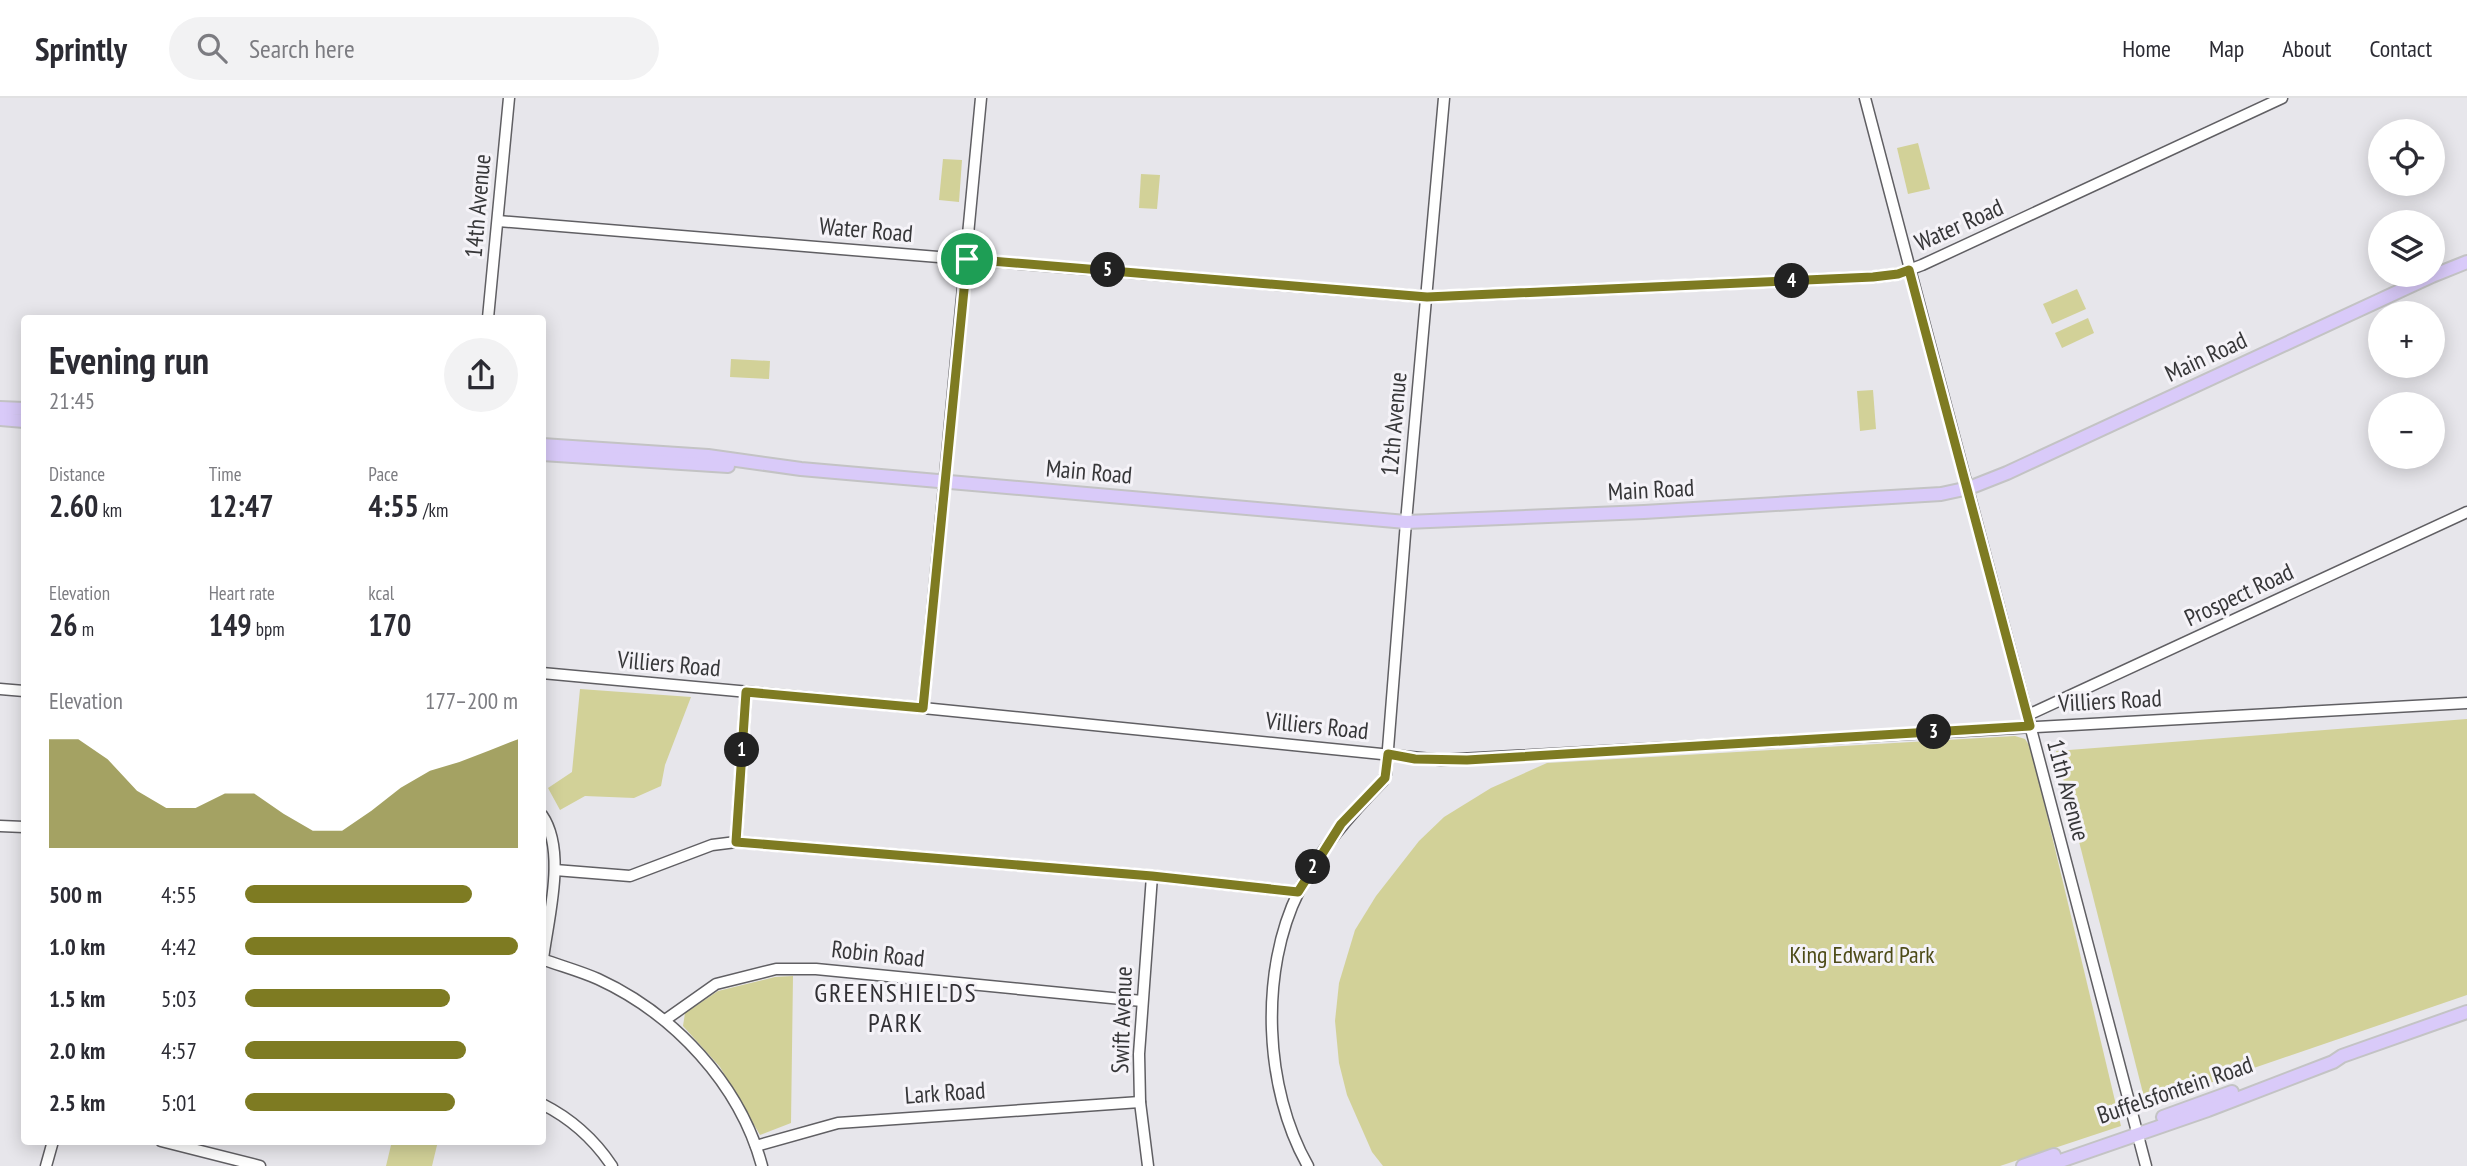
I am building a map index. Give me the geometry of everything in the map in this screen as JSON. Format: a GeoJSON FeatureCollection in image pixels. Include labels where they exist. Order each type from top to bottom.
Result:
{"type":"FeatureCollection","features":[{"type":"Feature","properties":{"kind":"main road","name":"Main Road"},"geometry":{"type":"LineString","coordinates":[[546,445],[708,456],[802,469],[1406,522],[1644,512],[1941,494],[1969,488],[2007,473],[2461,263],[2467,256]]}},
{"type":"Feature","properties":{"kind":"main road"},"geometry":{"type":"LineString","coordinates":[[0,408],[21,409]]}},
{"type":"Feature","properties":{"kind":"main road"},"geometry":{"type":"LineString","coordinates":[[0,419],[21,421]]}},
{"type":"Feature","properties":{"kind":"main road","name":"Main Road"},"geometry":{"type":"LineString","coordinates":[[546,454],[802,469]]}},
{"type":"Feature","properties":{"kind":"main road","name":"Buffelsfontein Road"},"geometry":{"type":"LineString","coordinates":[[2023,1166],[2208,1110],[2333,1062],[2342,1056],[2467,1012]]}},
{"type":"Feature","properties":{"kind":"main road","name":"Buffelsfontein Road"},"geometry":{"type":"LineString","coordinates":[[2046,1166],[2136,1130]]}},
{"type":"Feature","properties":{"kind":"street","name":"14th Avenue"},"geometry":{"type":"LineString","coordinates":[[488,315],[509,98]]}},
{"type":"Feature","properties":{"kind":"street"},"geometry":{"type":"LineString","coordinates":[[923,708],[981,98]]}},
{"type":"Feature","properties":{"kind":"street","name":"12th Avenue"},"geometry":{"type":"LineString","coordinates":[[1308,1166],[1288,1121],[1277,1078],[1271,1030],[1274,988],[1280,948],[1298,892],[1341,824],[1385,778],[1444,98]]}},
{"type":"Feature","properties":{"kind":"street","name":"11th Avenue"},"geometry":{"type":"LineString","coordinates":[[1865,98],[2146,1166]]}},
{"type":"Feature","properties":{"kind":"street","name":"Water Road"},"geometry":{"type":"LineString","coordinates":[[498,221],[1427,297],[1873,277],[1909,270],[2110,180],[2282,98]]}},
{"type":"Feature","properties":{"kind":"street","name":"Prospect Road"},"geometry":{"type":"LineString","coordinates":[[2028,715],[2467,512]]}},
{"type":"Feature","properties":{"kind":"street","name":"Villiers Road"},"geometry":{"type":"LineString","coordinates":[[546,673],[923,708],[1388,754],[1415,759],[1467,760],[2467,703]]}},
{"type":"Feature","properties":{"kind":"street"},"geometry":{"type":"LineString","coordinates":[[0,689],[21,691]]}},
{"type":"Feature","properties":{"kind":"street"},"geometry":{"type":"LineString","coordinates":[[736,842],[746,692]]}},
{"type":"Feature","properties":{"kind":"street"},"geometry":{"type":"LineString","coordinates":[[546,823],[553,837],[555,870],[546,937]]}},
{"type":"Feature","properties":{"kind":"street"},"geometry":{"type":"LineString","coordinates":[[0,826],[21,828]]}},
{"type":"Feature","properties":{"kind":"street"},"geometry":{"type":"LineString","coordinates":[[555,870],[630,876],[712,845],[736,842],[1152,876],[1298,892]]}},
{"type":"Feature","properties":{"kind":"street","name":"Swift Avenue"},"geometry":{"type":"LineString","coordinates":[[1148,1166],[1140,1101],[1139,1054],[1152,876]]}},
{"type":"Feature","properties":{"kind":"street"},"geometry":{"type":"LineString","coordinates":[[546,960],[596,978],[665,1020],[715,1074],[738,1109],[756,1146],[762,1166]]}},
{"type":"Feature","properties":{"kind":"street","name":"Robin Road"},"geometry":{"type":"LineString","coordinates":[[665,1020],[716,984],[776,970],[816,969],[1142,1001]]}},
{"type":"Feature","properties":{"kind":"street","name":"Lark Road"},"geometry":{"type":"LineString","coordinates":[[756,1146],[838,1123],[1140,1101]]}},
{"type":"Feature","properties":{"kind":"street"},"geometry":{"type":"LineString","coordinates":[[546,1106],[579,1126],[612,1166]]}},
{"type":"Feature","properties":{"kind":"street"},"geometry":{"type":"LineString","coordinates":[[46,1166],[52,1145]]}},
{"type":"Feature","properties":{"kind":"street"},"geometry":{"type":"LineString","coordinates":[[192,1145],[260,1166]]}},
{"type":"Feature","properties":{"kind":"green space"},"geometry":{"type":"Polygon","coordinates":[[[1918,143],[1930,189],[1908,194],[1897,148],[1918,143]]]}},
{"type":"Feature","properties":{"kind":"green space"},"geometry":{"type":"Polygon","coordinates":[[[943,159],[962,160],[959,202],[939,200],[943,159]]]}},
{"type":"Feature","properties":{"kind":"green space"},"geometry":{"type":"Polygon","coordinates":[[[1141,174],[1160,175],[1157,209],[1139,208],[1141,174]]]}},
{"type":"Feature","properties":{"kind":"green space"},"geometry":{"type":"Polygon","coordinates":[[[2077,289],[2086,309],[2052,324],[2043,304],[2077,289]]]}},
{"type":"Feature","properties":{"kind":"green space"},"geometry":{"type":"Polygon","coordinates":[[[2088,318],[2094,333],[2062,348],[2055,333],[2088,318]]]}},
{"type":"Feature","properties":{"kind":"green space"},"geometry":{"type":"Polygon","coordinates":[[[731,359],[770,361],[769,379],[730,377],[731,359]]]}},
{"type":"Feature","properties":{"kind":"green space"},"geometry":{"type":"Polygon","coordinates":[[[1873,390],[1876,429],[1860,431],[1857,391],[1873,390]]]}},
{"type":"Feature","properties":{"kind":"green space"},"geometry":{"type":"Polygon","coordinates":[[[580,689],[691,697],[665,765],[661,786],[634,798],[585,796],[560,810],[548,788],[572,772],[580,689]]]}},
{"type":"Feature","properties":{"kind":"green space"},"geometry":{"type":"Polygon","coordinates":[[[2467,719],[2467,995],[2146,1105],[2056,751],[2467,719]]]}},
{"type":"Feature","properties":{"kind":"green space","name":"King Edward Park"},"geometry":{"type":"Polygon","coordinates":[[[2015,736],[2025,739],[2031,748],[2121,1126],[2000,1166],[1383,1166],[1372,1152],[1347,1095],[1339,1063],[1335,1021],[1339,983],[1355,930],[1376,896],[1419,841],[1444,817],[1491,788],[1547,763],[2015,736]]]}},
{"type":"Feature","properties":{"kind":"green space"},"geometry":{"type":"Polygon","coordinates":[[[793,976],[791,1123],[760,1135],[720,1067],[683,1026],[685,1013],[718,991],[775,977],[793,976]]]}},
{"type":"Feature","properties":{"kind":"green space"},"geometry":{"type":"Polygon","coordinates":[[[391,1145],[437,1145],[432,1166],[386,1166],[391,1145]]]}},
{"type":"Feature","properties":{"kind":"district","name":"GREENSHIELDS PARK"},"geometry":{"type":"Point","coordinates":[896,1008]}},
{"type":"Feature","properties":{"kind":"route"},"geometry":{"type":"LineString","coordinates":[[967,259],[1427,297],[1873,277],[1909,270],[2030,726],[1467,760],[1415,759],[1388,754],[1385,778],[1341,824],[1298,892],[1152,876],[736,842],[746,692],[923,708],[967,259]]}}]}
